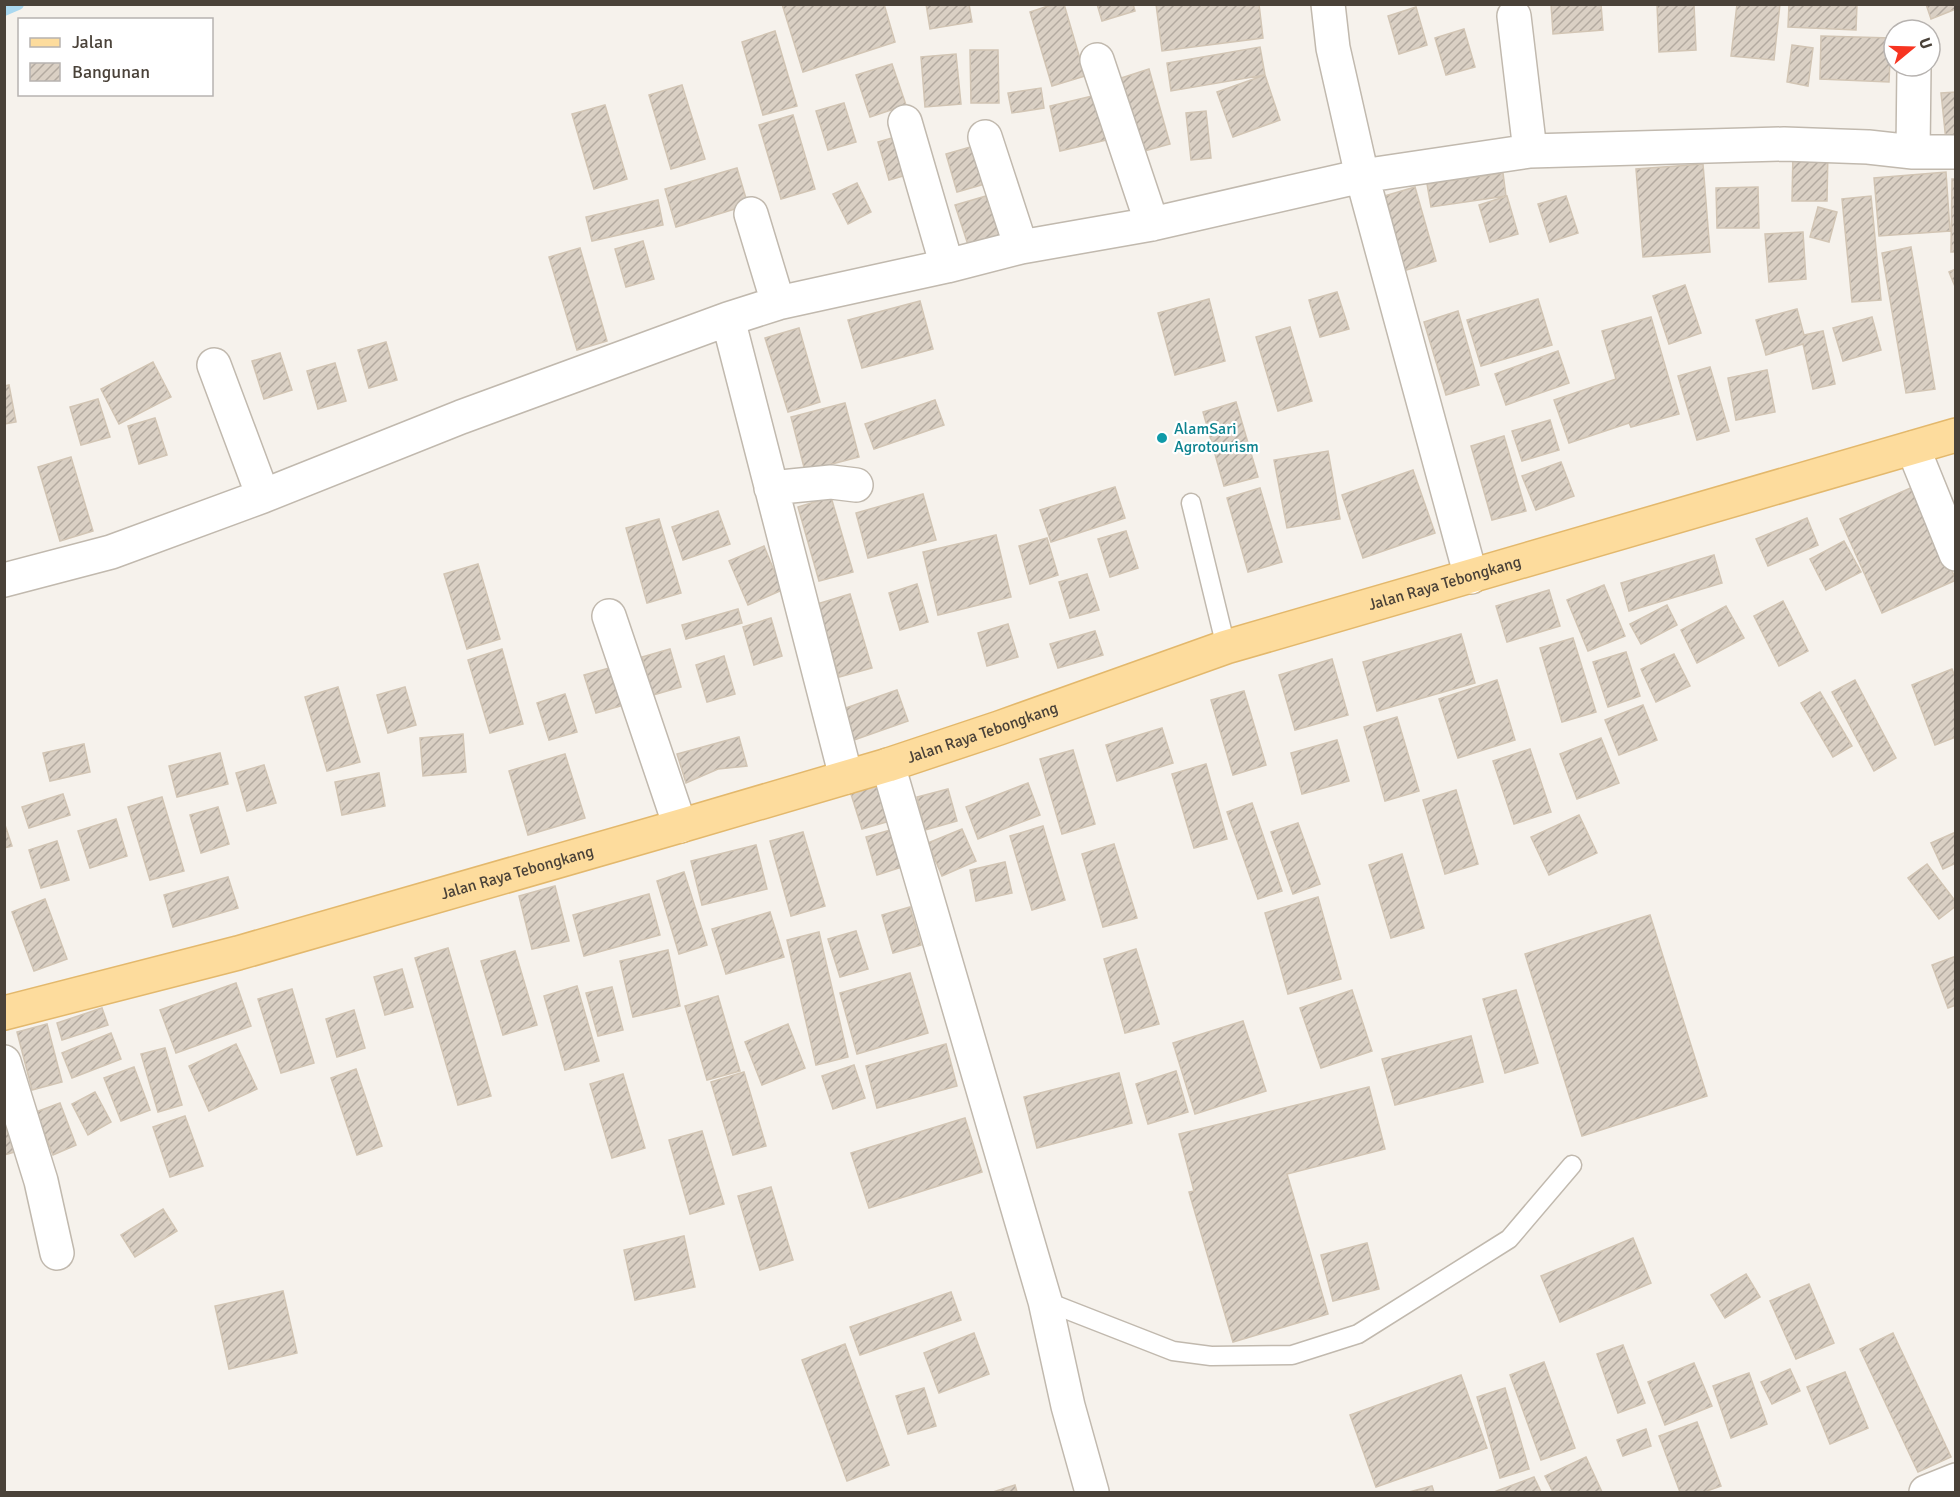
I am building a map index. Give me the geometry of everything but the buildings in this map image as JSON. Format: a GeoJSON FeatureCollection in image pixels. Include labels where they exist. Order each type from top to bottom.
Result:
{"type":"FeatureCollection","features":[{"type":"Feature","properties":{"kind":"main road","name":"Jalan Raya Tebongkang"},"geometry":{"type":"LineString","coordinates":[[5,1011],[238,953],[888,765],[999,728],[1226,646],[1956,435]]}},
{"type":"Feature","properties":{"kind":"street"},"geometry":{"type":"LineString","coordinates":[[1328,4],[1333,48],[1362,176],[1471,577]]}},
{"type":"Feature","properties":{"kind":"street"},"geometry":{"type":"LineString","coordinates":[[1514,16],[1530,151]]}},
{"type":"Feature","properties":{"kind":"street"},"geometry":{"type":"LineString","coordinates":[[1097,60],[1152,224]]}},
{"type":"Feature","properties":{"kind":"street"},"geometry":{"type":"LineString","coordinates":[[1913,152],[1914,78]]}},
{"type":"Feature","properties":{"kind":"street"},"geometry":{"type":"LineString","coordinates":[[905,123],[947,266]]}},
{"type":"Feature","properties":{"kind":"street"},"geometry":{"type":"LineString","coordinates":[[985,137],[1021,247]]}},
{"type":"Feature","properties":{"kind":"street"},"geometry":{"type":"LineString","coordinates":[[4,580],[111,552],[263,496],[461,417],[728,319],[778,303],[947,266],[1021,247],[1152,224],[1362,176],[1530,151],[1784,144],[1868,147],[1913,152],[1956,152]]}},
{"type":"Feature","properties":{"kind":"street"},"geometry":{"type":"LineString","coordinates":[[751,214],[778,303]]}},
{"type":"Feature","properties":{"kind":"street"},"geometry":{"type":"LineString","coordinates":[[728,319],[846,777]]}},
{"type":"Feature","properties":{"kind":"street"},"geometry":{"type":"LineString","coordinates":[[214,365],[263,496]]}},
{"type":"Feature","properties":{"kind":"street"},"geometry":{"type":"LineString","coordinates":[[1913,448],[1956,554]]}},
{"type":"Feature","properties":{"kind":"street"},"geometry":{"type":"LineString","coordinates":[[771,488],[831,482],[856,485]]}},
{"type":"Feature","properties":{"kind":"street"},"geometry":{"type":"LineString","coordinates":[[609,616],[680,826]]}},
{"type":"Feature","properties":{"kind":"street"},"geometry":{"type":"LineString","coordinates":[[888,765],[1045,1301],[1068,1406],[1091,1486]]}},
{"type":"Feature","properties":{"kind":"street"},"geometry":{"type":"LineString","coordinates":[[4,1062],[40,1181],[57,1253]]}},
{"type":"Feature","properties":{"kind":"street"},"geometry":{"type":"LineString","coordinates":[[1926,1492],[1956,1480]]}},
{"type":"Feature","properties":{"kind":"lane"},"geometry":{"type":"LineString","coordinates":[[1191,503],[1226,646]]}},
{"type":"Feature","properties":{"kind":"lane"},"geometry":{"type":"LineString","coordinates":[[1045,1301],[1173,1351],[1211,1356],[1292,1355],[1358,1334],[1509,1239],[1572,1165]]}},
{"type":"Feature","properties":{"kind":"waterway"},"geometry":{"type":"LineString","coordinates":[[4,10],[18,4]]}},
{"type":"Feature","properties":{"kind":"place","name":"AlamSari Agrotourism"},"geometry":{"type":"Point","coordinates":[1162,438]}}]}
